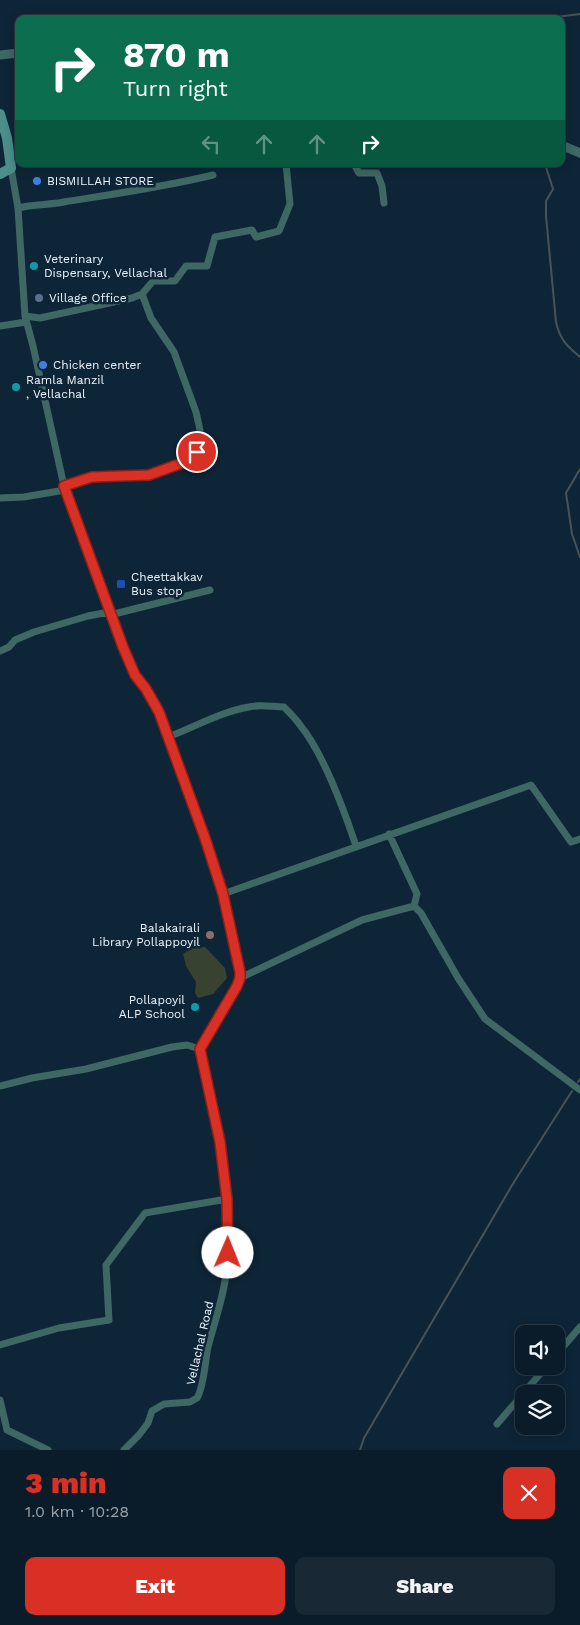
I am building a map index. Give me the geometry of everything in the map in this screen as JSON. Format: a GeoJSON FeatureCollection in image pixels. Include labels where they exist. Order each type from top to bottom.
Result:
{"type":"FeatureCollection","features":[{"type":"Feature","properties":{"kind":"main road"},"geometry":{"type":"LineString","coordinates":[[0,114],[7,138],[11,168],[0,174]]}},
{"type":"Feature","properties":{"kind":"street"},"geometry":{"type":"LineString","coordinates":[[0,55],[15,53]]}},
{"type":"Feature","properties":{"kind":"street"},"geometry":{"type":"LineString","coordinates":[[565,147],[580,153]]}},
{"type":"Feature","properties":{"kind":"street"},"geometry":{"type":"LineString","coordinates":[[0,326],[132,298],[142,294],[152,281],[176,281],[186,266],[207,266],[215,237],[252,230],[256,238],[279,231],[290,204],[286,167]]}},
{"type":"Feature","properties":{"kind":"street"},"geometry":{"type":"LineString","coordinates":[[356,167],[359,173],[377,173],[382,186],[384,203]]}},
{"type":"Feature","properties":{"kind":"street"},"geometry":{"type":"LineString","coordinates":[[0,1086],[32,1078],[86,1069],[172,1047],[187,1045],[200,1049],[240,978],[223,894],[205,838],[159,712],[146,689],[135,675],[109,613],[64,488],[26,319],[18,208],[11,168]]}},
{"type":"Feature","properties":{"kind":"street"},"geometry":{"type":"LineString","coordinates":[[18,208],[34,204],[137,192],[213,175]]}},
{"type":"Feature","properties":{"kind":"street"},"geometry":{"type":"LineString","coordinates":[[0,498],[24,497],[64,488],[92,477],[149,475],[185,462],[197,452],[200,430],[196,412],[174,352],[151,318],[142,294]]}},
{"type":"Feature","properties":{"kind":"street"},"geometry":{"type":"LineString","coordinates":[[0,651],[15,640],[34,632],[88,616],[210,590]]}},
{"type":"Feature","properties":{"kind":"street"},"geometry":{"type":"LineString","coordinates":[[168,737],[195,727],[221,714],[251,706],[284,707],[301,725],[317,751],[356,846]]}},
{"type":"Feature","properties":{"kind":"street"},"geometry":{"type":"LineString","coordinates":[[223,894],[530,785],[571,842],[580,838]]}},
{"type":"Feature","properties":{"kind":"street"},"geometry":{"type":"LineString","coordinates":[[389,834],[417,894],[414,906]]}},
{"type":"Feature","properties":{"kind":"street"},"geometry":{"type":"LineString","coordinates":[[240,978],[362,920],[414,906]]}},
{"type":"Feature","properties":{"kind":"street"},"geometry":{"type":"LineString","coordinates":[[414,906],[421,913],[458,978],[486,1019],[580,1090]]}},
{"type":"Feature","properties":{"kind":"street","name":"Vellachal Road"},"geometry":{"type":"LineString","coordinates":[[124,1450],[143,1429],[152,1411],[164,1404],[190,1402],[197,1398],[204,1363],[222,1300],[227,1267],[227,1199],[220,1142],[200,1049]]}},
{"type":"Feature","properties":{"kind":"street"},"geometry":{"type":"LineString","coordinates":[[0,1345],[59,1328],[109,1320],[106,1265],[145,1213],[227,1199]]}},
{"type":"Feature","properties":{"kind":"street"},"geometry":{"type":"LineString","coordinates":[[565,1344],[580,1327]]}},
{"type":"Feature","properties":{"kind":"street"},"geometry":{"type":"LineString","coordinates":[[497,1424],[539,1375]]}},
{"type":"Feature","properties":{"kind":"street"},"geometry":{"type":"LineString","coordinates":[[0,1400],[3,1431],[48,1450]]}},
{"type":"Feature","properties":{"kind":"green space"},"geometry":{"type":"Polygon","coordinates":[[[205,947],[225,968],[227,978],[213,994],[198,998],[195,993],[196,982],[186,966],[183,954],[192,948],[205,947]]]}},
{"type":"Feature","properties":{"kind":"waterway"},"geometry":{"type":"LineString","coordinates":[[565,16],[580,14]]}},
{"type":"Feature","properties":{"kind":"waterway"},"geometry":{"type":"LineString","coordinates":[[546,167],[553,189],[546,201],[546,216],[556,322],[565,342],[580,357]]}},
{"type":"Feature","properties":{"kind":"waterway"},"geometry":{"type":"LineString","coordinates":[[580,469],[566,493],[572,534],[580,557]]}},
{"type":"Feature","properties":{"kind":"waterway"},"geometry":{"type":"LineString","coordinates":[[360,1450],[364,1438],[514,1182],[572,1091]]}},
{"type":"Feature","properties":{"kind":"place","name":"BISMILLAH STORE"},"geometry":{"type":"Point","coordinates":[37,181]}},
{"type":"Feature","properties":{"kind":"place","name":"Veterinary Dispensary, Vellachal"},"geometry":{"type":"Point","coordinates":[34,266]}},
{"type":"Feature","properties":{"kind":"place","name":"Village Office"},"geometry":{"type":"Point","coordinates":[39,298]}},
{"type":"Feature","properties":{"kind":"place","name":"Chicken center"},"geometry":{"type":"Point","coordinates":[43,365]}},
{"type":"Feature","properties":{"kind":"place","name":"Ramla Manzil , Vellachal"},"geometry":{"type":"Point","coordinates":[16,387]}},
{"type":"Feature","properties":{"kind":"place","name":"Cheettakkav Bus stop"},"geometry":{"type":"Point","coordinates":[121,584]}},
{"type":"Feature","properties":{"kind":"place","name":"Balakairali Library Pollappoyil"},"geometry":{"type":"Point","coordinates":[210,935]}},
{"type":"Feature","properties":{"kind":"place","name":"Pollapoyil ALP School"},"geometry":{"type":"Point","coordinates":[195,1007]}},
{"type":"Feature","properties":{"kind":"route"},"geometry":{"type":"LineString","coordinates":[[197,452],[185,462],[149,475],[92,477],[64,486],[123,647],[135,675],[146,689],[159,712],[205,838],[223,894],[240,972],[237,986],[200,1049],[220,1142],[227,1199],[228,1253]]}}]}
